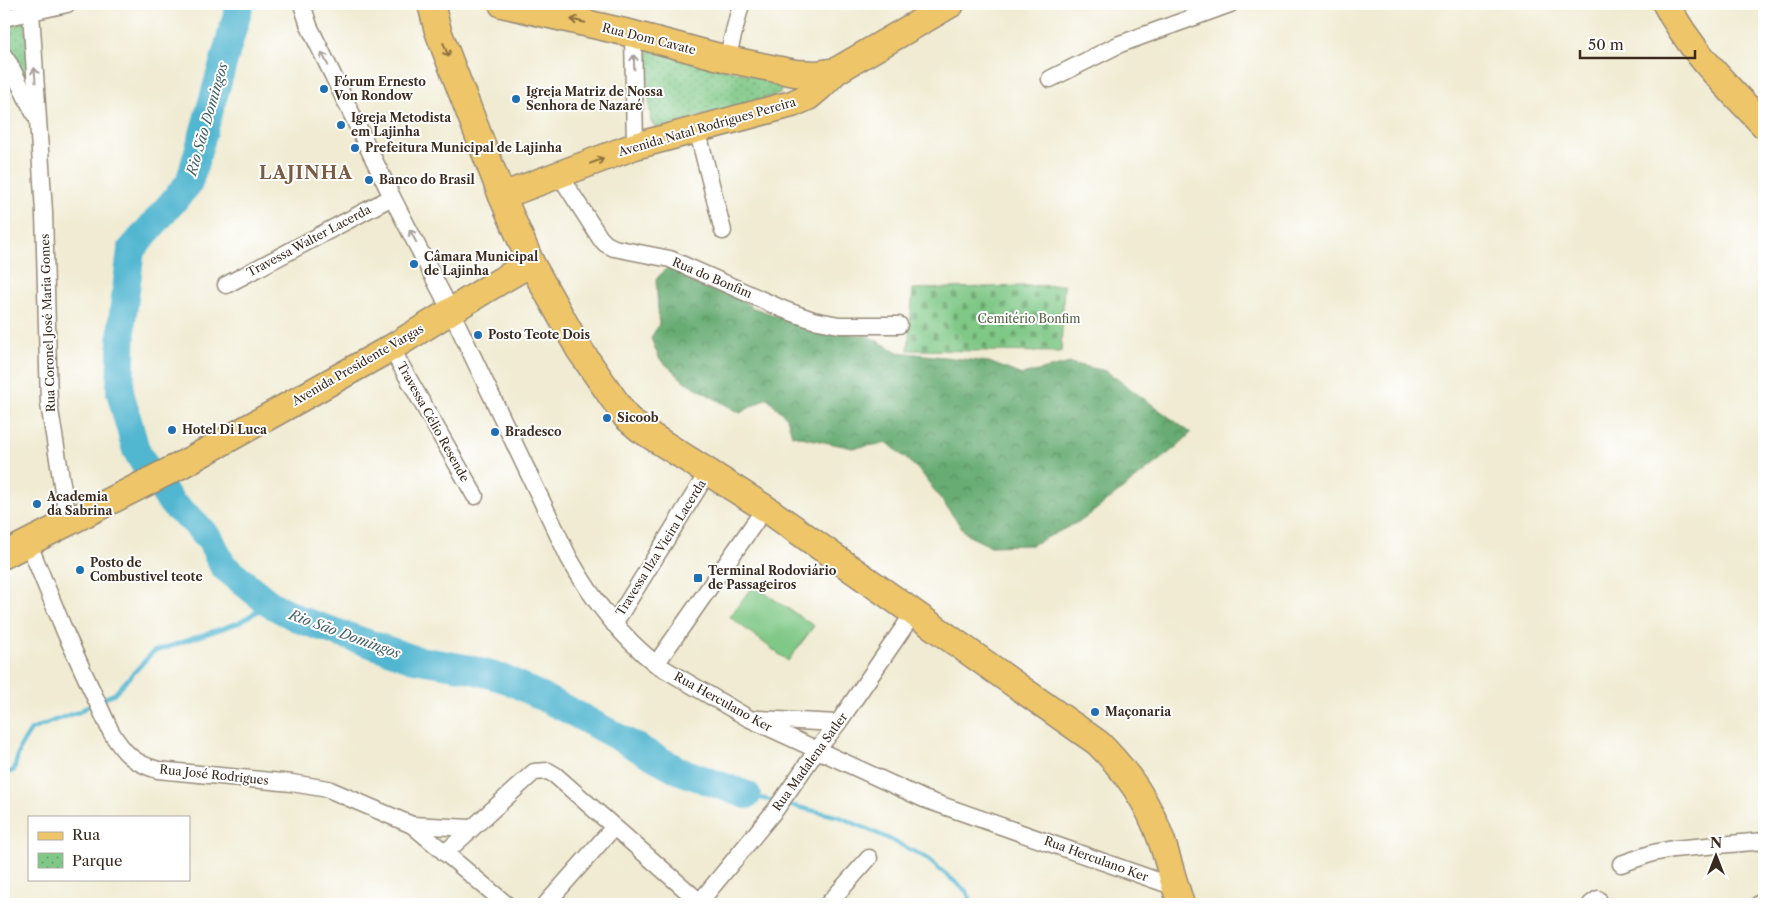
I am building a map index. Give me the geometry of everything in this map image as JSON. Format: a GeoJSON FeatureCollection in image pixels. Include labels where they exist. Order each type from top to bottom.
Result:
{"type":"FeatureCollection","features":[{"type":"Feature","properties":{"kind":"main road"},"geometry":{"type":"LineString","coordinates":[[431,4],[438,31],[502,196],[531,263],[579,349],[626,417],[640,429],[765,508],[1098,743],[1121,766],[1139,792],[1162,841],[1178,896]]}},
{"type":"Feature","properties":{"kind":"main road","name":"Rua Dom Cavate"},"geometry":{"type":"LineString","coordinates":[[502,4],[633,34],[727,59],[795,73],[817,74],[836,71]]}},
{"type":"Feature","properties":{"kind":"main road","name":"Avenida Natal Rodrigues Pereira"},"geometry":{"type":"LineString","coordinates":[[502,196],[635,146],[758,114],[808,97],[836,71],[951,4]]}},
{"type":"Feature","properties":{"kind":"main road"},"geometry":{"type":"LineString","coordinates":[[1666,4],[1678,27],[1697,54],[1764,125]]}},
{"type":"Feature","properties":{"kind":"main road"},"geometry":{"type":"LineString","coordinates":[[795,73],[806,89],[808,97]]}},
{"type":"Feature","properties":{"kind":"main road","name":"Avenida Presidente Vargas"},"geometry":{"type":"LineString","coordinates":[[68,521],[182,464],[391,348],[531,263]]}},
{"type":"Feature","properties":{"kind":"main road"},"geometry":{"type":"LineString","coordinates":[[4,555],[68,521]]}},
{"type":"Feature","properties":{"kind":"street"},"geometry":{"type":"LineString","coordinates":[[4,18],[66,4]]}},
{"type":"Feature","properties":{"kind":"street","name":"Rua Herculano Ker"},"geometry":{"type":"LineString","coordinates":[[302,4],[309,26],[392,197],[451,311],[569,558],[584,585],[614,624],[643,654],[656,664],[748,718],[924,799],[1178,896]]}},
{"type":"Feature","properties":{"kind":"street"},"geometry":{"type":"LineString","coordinates":[[727,59],[741,4]]}},
{"type":"Feature","properties":{"kind":"street"},"geometry":{"type":"LineString","coordinates":[[1050,80],[1120,44],[1230,4]]}},
{"type":"Feature","properties":{"kind":"street","name":"Rua Coronel José Maria Gomes"},"geometry":{"type":"LineString","coordinates":[[30,12],[44,212],[49,404],[68,521]]}},
{"type":"Feature","properties":{"kind":"street"},"geometry":{"type":"LineString","coordinates":[[633,34],[635,146]]}},
{"type":"Feature","properties":{"kind":"street","name":"Rua Coronel José Maria Gomes"},"geometry":{"type":"LineString","coordinates":[[4,56],[39,123]]}},
{"type":"Feature","properties":{"kind":"street"},"geometry":{"type":"LineString","coordinates":[[697,129],[723,231]]}},
{"type":"Feature","properties":{"kind":"street","name":"Rua do Bonfim"},"geometry":{"type":"LineString","coordinates":[[559,174],[600,238],[614,248],[670,259],[785,310],[813,320],[839,325],[899,325]]}},
{"type":"Feature","properties":{"kind":"street","name":"Travessa Walter Lacerda"},"geometry":{"type":"LineString","coordinates":[[226,285],[392,197]]}},
{"type":"Feature","properties":{"kind":"street","name":"Travessa Célio Resende"},"geometry":{"type":"LineString","coordinates":[[391,348],[474,496]]}},
{"type":"Feature","properties":{"kind":"street","name":"Travessa Ilza Vieira Lacerda"},"geometry":{"type":"LineString","coordinates":[[614,624],[708,472]]}},
{"type":"Feature","properties":{"kind":"street"},"geometry":{"type":"LineString","coordinates":[[656,664],[765,508]]}},
{"type":"Feature","properties":{"kind":"street","name":"Rua José Rodrigues"},"geometry":{"type":"LineString","coordinates":[[28,542],[65,632],[111,732],[120,747],[131,758],[144,766],[172,772],[309,785],[328,790],[412,825],[506,904]]}},
{"type":"Feature","properties":{"kind":"street","name":"Rua Madalena Satler"},"geometry":{"type":"LineString","coordinates":[[700,904],[799,778],[913,614]]}},
{"type":"Feature","properties":{"kind":"street"},"geometry":{"type":"LineString","coordinates":[[748,718],[838,723]]}},
{"type":"Feature","properties":{"kind":"street"},"geometry":{"type":"LineString","coordinates":[[445,853],[470,828],[534,772],[548,772],[555,775],[614,826],[700,904]]}},
{"type":"Feature","properties":{"kind":"street","name":"Rua José Rodrigues"},"geometry":{"type":"LineString","coordinates":[[412,825],[470,828]]}},
{"type":"Feature","properties":{"kind":"street"},"geometry":{"type":"LineString","coordinates":[[546,904],[614,826]]}},
{"type":"Feature","properties":{"kind":"street"},"geometry":{"type":"LineString","coordinates":[[1621,864],[1652,853],[1673,849],[1764,841]]}},
{"type":"Feature","properties":{"kind":"street"},"geometry":{"type":"LineString","coordinates":[[828,904],[869,858]]}},
{"type":"Feature","properties":{"kind":"street"},"geometry":{"type":"LineString","coordinates":[[1759,904],[1764,901]]}},
{"type":"Feature","properties":{"kind":"green space"},"geometry":{"type":"Polygon","coordinates":[[[25,20],[30,75],[27,77],[24,76],[4,50],[4,23],[25,20]]]}},
{"type":"Feature","properties":{"kind":"green space"},"geometry":{"type":"Polygon","coordinates":[[[652,50],[777,82],[781,88],[780,94],[660,128],[655,127],[651,122],[645,57],[647,52],[652,50]]]}},
{"type":"Feature","properties":{"kind":"green space"},"geometry":{"type":"Polygon","coordinates":[[[667,268],[686,273],[734,293],[751,307],[822,331],[868,336],[898,352],[989,362],[1022,375],[1070,363],[1106,371],[1191,433],[1175,448],[1084,519],[1032,545],[990,546],[967,535],[921,472],[888,443],[852,448],[792,435],[787,418],[767,398],[740,413],[684,381],[659,358],[651,338],[659,324],[656,279],[667,268]]]}},
{"type":"Feature","properties":{"kind":"green space","name":"Cemitério Bonfim"},"geometry":{"type":"Polygon","coordinates":[[[1064,285],[1061,352],[908,350],[913,289],[1064,285]]]}},
{"type":"Feature","properties":{"kind":"green space"},"geometry":{"type":"Polygon","coordinates":[[[753,585],[814,626],[788,661],[730,617],[753,585]]]}},
{"type":"Feature","properties":{"kind":"waterway","name":"Rio São Domingos"},"geometry":{"type":"LineString","coordinates":[[240,4],[189,183],[131,250],[122,321],[120,392],[136,450],[146,467],[173,505],[193,521],[211,541],[223,566],[270,604],[301,620],[414,659],[466,668],[508,680],[570,711],[680,771],[747,795]]}},
{"type":"Feature","properties":{"kind":"waterway"},"geometry":{"type":"LineString","coordinates":[[100,700],[114,694],[153,652],[238,623],[270,604]]}},
{"type":"Feature","properties":{"kind":"waterway"},"geometry":{"type":"LineString","coordinates":[[4,775],[14,770],[20,747],[31,730],[79,712],[93,703]]}},
{"type":"Feature","properties":{"kind":"waterway"},"geometry":{"type":"LineString","coordinates":[[747,795],[778,802]]}},
{"type":"Feature","properties":{"kind":"waterway"},"geometry":{"type":"LineString","coordinates":[[785,804],[840,817],[925,857],[966,891],[973,904]]}},
{"type":"Feature","properties":{"kind":"place","name":"Fórum Ernesto Von Rondow"},"geometry":{"type":"Point","coordinates":[324,89]}},
{"type":"Feature","properties":{"kind":"place","name":"Igreja Matriz de Nossa Senhora de Nazaré"},"geometry":{"type":"Point","coordinates":[516,99]}},
{"type":"Feature","properties":{"kind":"place","name":"Igreja Metodista em Lajinha"},"geometry":{"type":"Point","coordinates":[341,125]}},
{"type":"Feature","properties":{"kind":"place","name":"Prefeitura Municipal de Lajinha"},"geometry":{"type":"Point","coordinates":[355,148]}},
{"type":"Feature","properties":{"kind":"place","name":"Banco do Brasil"},"geometry":{"type":"Point","coordinates":[369,180]}},
{"type":"Feature","properties":{"kind":"place","name":"Câmara Municipal de Lajinha"},"geometry":{"type":"Point","coordinates":[414,264]}},
{"type":"Feature","properties":{"kind":"place","name":"Posto Teote Dois"},"geometry":{"type":"Point","coordinates":[478,335]}},
{"type":"Feature","properties":{"kind":"place","name":"Sicoob"},"geometry":{"type":"Point","coordinates":[607,418]}},
{"type":"Feature","properties":{"kind":"place","name":"Hotel Di Luca"},"geometry":{"type":"Point","coordinates":[172,430]}},
{"type":"Feature","properties":{"kind":"place","name":"Bradesco"},"geometry":{"type":"Point","coordinates":[495,432]}},
{"type":"Feature","properties":{"kind":"place","name":"Academia da Sabrina"},"geometry":{"type":"Point","coordinates":[37,504]}},
{"type":"Feature","properties":{"kind":"place","name":"Posto de Combustivel teote"},"geometry":{"type":"Point","coordinates":[80,570]}},
{"type":"Feature","properties":{"kind":"place","name":"Terminal Rodoviário de Passageiros"},"geometry":{"type":"Point","coordinates":[698,578]}},
{"type":"Feature","properties":{"kind":"place","name":"Maçonaria"},"geometry":{"type":"Point","coordinates":[1095,712]}},
{"type":"Feature","properties":{"kind":"district","name":"LAJINHA"},"geometry":{"type":"Point","coordinates":[306,173]}}]}
